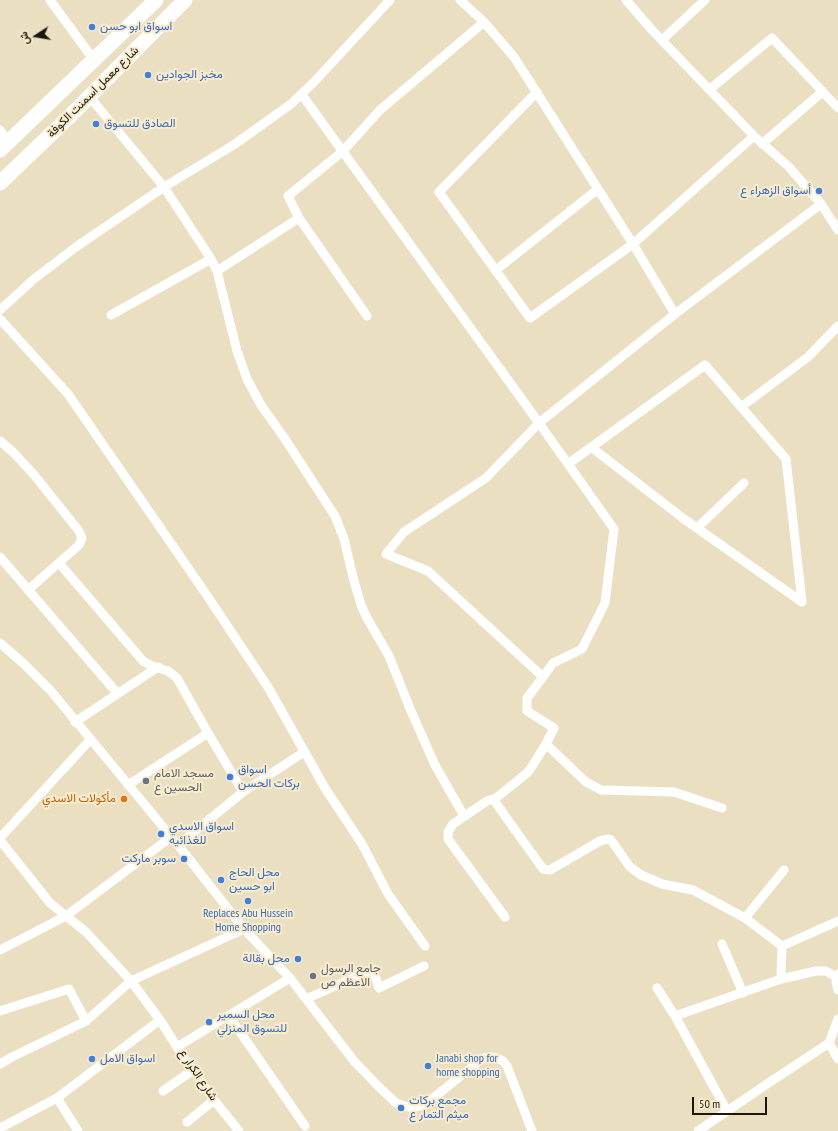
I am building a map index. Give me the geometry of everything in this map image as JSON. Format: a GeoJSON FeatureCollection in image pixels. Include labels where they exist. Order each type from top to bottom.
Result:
{"type":"FeatureCollection","features":[{"type":"Feature","properties":{"kind":"main road","name":"شارع معمل اسمنت الكوفة"},"geometry":{"type":"LineString","coordinates":[[4,146],[156,0]]}},
{"type":"Feature","properties":{"kind":"main road","name":"شارع معمل اسمنت الكوفة"},"geometry":{"type":"LineString","coordinates":[[0,183],[185,0]]}},
{"type":"Feature","properties":{"kind":"street"},"geometry":{"type":"LineString","coordinates":[[50,0],[94,60]]}},
{"type":"Feature","properties":{"kind":"street"},"geometry":{"type":"LineString","coordinates":[[0,310],[34,279],[65,254],[164,187],[235,144],[302,95],[390,0]]}},
{"type":"Feature","properties":{"kind":"street"},"geometry":{"type":"LineString","coordinates":[[460,0],[484,22],[514,57],[633,244],[675,314]]}},
{"type":"Feature","properties":{"kind":"street"},"geometry":{"type":"LineString","coordinates":[[626,0],[709,90],[762,144],[789,167],[821,204],[838,230]]}},
{"type":"Feature","properties":{"kind":"street"},"geometry":{"type":"LineString","coordinates":[[662,40],[705,0]]}},
{"type":"Feature","properties":{"kind":"street"},"geometry":{"type":"LineString","coordinates":[[367,316],[299,218],[288,196],[343,151],[380,110],[484,22]]}},
{"type":"Feature","properties":{"kind":"street"},"geometry":{"type":"LineString","coordinates":[[709,90],[772,38],[838,108]]}},
{"type":"Feature","properties":{"kind":"street"},"geometry":{"type":"LineString","coordinates":[[537,92],[439,192],[530,318],[633,244],[754,136]]}},
{"type":"Feature","properties":{"kind":"street"},"geometry":{"type":"LineString","coordinates":[[762,144],[822,92]]}},
{"type":"Feature","properties":{"kind":"street"},"geometry":{"type":"LineString","coordinates":[[302,95],[540,423],[614,530],[605,603],[582,649],[553,663],[528,698],[527,711],[554,728],[546,744],[529,771],[502,794],[487,801],[464,816],[450,827],[448,832],[448,839],[505,916]]}},
{"type":"Feature","properties":{"kind":"street"},"geometry":{"type":"LineString","coordinates":[[89,96],[164,187],[211,258],[217,271],[237,351],[247,379],[261,405],[335,516],[344,539],[361,605],[389,656],[435,765],[464,816]]}},
{"type":"Feature","properties":{"kind":"street"},"geometry":{"type":"LineString","coordinates":[[0,130],[4,146]]}},
{"type":"Feature","properties":{"kind":"street"},"geometry":{"type":"LineString","coordinates":[[496,270],[598,189]]}},
{"type":"Feature","properties":{"kind":"street"},"geometry":{"type":"LineString","coordinates":[[543,677],[428,571],[386,554],[404,532],[486,478],[540,423],[675,314],[821,204]]}},
{"type":"Feature","properties":{"kind":"street"},"geometry":{"type":"LineString","coordinates":[[217,271],[299,218]]}},
{"type":"Feature","properties":{"kind":"street"},"geometry":{"type":"LineString","coordinates":[[111,315],[211,258]]}},
{"type":"Feature","properties":{"kind":"street"},"geometry":{"type":"LineString","coordinates":[[0,319],[58,382],[77,407],[268,687],[325,788],[362,844],[388,894],[425,946]]}},
{"type":"Feature","properties":{"kind":"street"},"geometry":{"type":"LineString","coordinates":[[742,407],[808,357],[838,326]]}},
{"type":"Feature","properties":{"kind":"street"},"geometry":{"type":"LineString","coordinates":[[568,464],[591,447],[705,365],[786,459],[802,602],[697,528],[591,447]]}},
{"type":"Feature","properties":{"kind":"street"},"geometry":{"type":"LineString","coordinates":[[0,441],[30,470],[81,534],[82,538],[79,545],[28,590]]}},
{"type":"Feature","properties":{"kind":"street"},"geometry":{"type":"LineString","coordinates":[[697,528],[744,483]]}},
{"type":"Feature","properties":{"kind":"street"},"geometry":{"type":"LineString","coordinates":[[0,557],[117,694]]}},
{"type":"Feature","properties":{"kind":"street"},"geometry":{"type":"LineString","coordinates":[[59,563],[147,664],[168,671],[177,678],[243,792]]}},
{"type":"Feature","properties":{"kind":"street"},"geometry":{"type":"LineString","coordinates":[[0,643],[37,677],[178,844],[244,929],[290,978],[362,1069],[396,1103],[404,1106],[416,1107],[427,1103],[484,1058],[497,1058],[503,1061],[510,1072],[532,1131]]}},
{"type":"Feature","properties":{"kind":"street"},"geometry":{"type":"LineString","coordinates":[[75,722],[158,667]]}},
{"type":"Feature","properties":{"kind":"street"},"geometry":{"type":"LineString","coordinates":[[128,785],[208,733]]}},
{"type":"Feature","properties":{"kind":"street"},"geometry":{"type":"LineString","coordinates":[[90,740],[0,839],[50,903],[86,932],[131,981],[160,1020],[177,1047]]}},
{"type":"Feature","properties":{"kind":"street"},"geometry":{"type":"LineString","coordinates":[[546,744],[586,782],[601,790],[674,792],[722,808]]}},
{"type":"Feature","properties":{"kind":"street"},"geometry":{"type":"LineString","coordinates":[[178,844],[243,792],[304,752]]}},
{"type":"Feature","properties":{"kind":"street"},"geometry":{"type":"LineString","coordinates":[[494,799],[543,869],[550,870],[600,841],[609,839],[630,867],[641,875],[662,884],[693,890],[745,918],[782,946]]}},
{"type":"Feature","properties":{"kind":"street"},"geometry":{"type":"LineString","coordinates":[[0,950],[66,916],[171,837]]}},
{"type":"Feature","properties":{"kind":"street"},"geometry":{"type":"LineString","coordinates":[[745,918],[784,870]]}},
{"type":"Feature","properties":{"kind":"street"},"geometry":{"type":"LineString","coordinates":[[782,946],[838,921]]}},
{"type":"Feature","properties":{"kind":"street"},"geometry":{"type":"LineString","coordinates":[[0,1064],[86,1021],[131,981],[244,929]]}},
{"type":"Feature","properties":{"kind":"street"},"geometry":{"type":"LineString","coordinates":[[722,944],[743,993]]}},
{"type":"Feature","properties":{"kind":"street"},"geometry":{"type":"LineString","coordinates":[[780,979],[782,946]]}},
{"type":"Feature","properties":{"kind":"street"},"geometry":{"type":"LineString","coordinates":[[306,999],[373,969],[379,988],[424,966]]}},
{"type":"Feature","properties":{"kind":"street"},"geometry":{"type":"LineString","coordinates":[[675,1016],[780,979],[816,971],[826,971],[837,976],[836,982],[838,990]]}},
{"type":"Feature","properties":{"kind":"street","name":"شارع الكرار ع"},"geometry":{"type":"LineString","coordinates":[[239,1131],[214,1100],[177,1047],[290,978]]}},
{"type":"Feature","properties":{"kind":"street"},"geometry":{"type":"LineString","coordinates":[[657,988],[675,1016],[727,1111]]}},
{"type":"Feature","properties":{"kind":"street"},"geometry":{"type":"LineString","coordinates":[[0,1011],[69,989],[86,1021]]}},
{"type":"Feature","properties":{"kind":"street"},"geometry":{"type":"LineString","coordinates":[[230,1016],[306,1126]]}},
{"type":"Feature","properties":{"kind":"street"},"geometry":{"type":"LineString","coordinates":[[698,1131],[829,1043],[838,1019]]}},
{"type":"Feature","properties":{"kind":"street"},"geometry":{"type":"LineString","coordinates":[[0,1128],[57,1098],[160,1020]]}},
{"type":"Feature","properties":{"kind":"street"},"geometry":{"type":"LineString","coordinates":[[829,1043],[838,1059]]}},
{"type":"Feature","properties":{"kind":"street"},"geometry":{"type":"LineString","coordinates":[[163,1090],[193,1070]]}},
{"type":"Feature","properties":{"kind":"street"},"geometry":{"type":"LineString","coordinates":[[57,1098],[78,1131]]}},
{"type":"Feature","properties":{"kind":"street"},"geometry":{"type":"LineString","coordinates":[[187,1122],[214,1100]]}},
{"type":"Feature","properties":{"kind":"place","name":"اسواق ابو حسن"},"geometry":{"type":"Point","coordinates":[92,27]}},
{"type":"Feature","properties":{"kind":"place","name":"مخبز الجوادين"},"geometry":{"type":"Point","coordinates":[148,75]}},
{"type":"Feature","properties":{"kind":"place","name":"الصادق للتسوق"},"geometry":{"type":"Point","coordinates":[96,124]}},
{"type":"Feature","properties":{"kind":"place","name":"أسواق الزهراء ع"},"geometry":{"type":"Point","coordinates":[819,191]}},
{"type":"Feature","properties":{"kind":"place","name":"اسواق بركات الحسن"},"geometry":{"type":"Point","coordinates":[230,777]}},
{"type":"Feature","properties":{"kind":"place","name":"مسجد الامام الحسين ع"},"geometry":{"type":"Point","coordinates":[146,781]}},
{"type":"Feature","properties":{"kind":"place","name":"مأكولات الاسدي"},"geometry":{"type":"Point","coordinates":[124,799]}},
{"type":"Feature","properties":{"kind":"place","name":"اسواق الاسدي للغذائيه"},"geometry":{"type":"Point","coordinates":[161,834]}},
{"type":"Feature","properties":{"kind":"place","name":"سوبر ماركت"},"geometry":{"type":"Point","coordinates":[184,859]}},
{"type":"Feature","properties":{"kind":"place","name":"محل الحاج ابو حسين"},"geometry":{"type":"Point","coordinates":[221,880]}},
{"type":"Feature","properties":{"kind":"place","name":"Replaces Abu Hussein Home Shopping"},"geometry":{"type":"Point","coordinates":[248,901]}},
{"type":"Feature","properties":{"kind":"place","name":"محل بقالة"},"geometry":{"type":"Point","coordinates":[298,959]}},
{"type":"Feature","properties":{"kind":"place","name":"جامع الرسول الاعظم ص"},"geometry":{"type":"Point","coordinates":[313,976]}},
{"type":"Feature","properties":{"kind":"place","name":"محل السمير للتسوق المنزلي"},"geometry":{"type":"Point","coordinates":[209,1022]}},
{"type":"Feature","properties":{"kind":"place","name":"اسواق الامل"},"geometry":{"type":"Point","coordinates":[92,1059]}},
{"type":"Feature","properties":{"kind":"place","name":"Janabi shop for home shopping"},"geometry":{"type":"Point","coordinates":[428,1066]}},
{"type":"Feature","properties":{"kind":"place","name":"مجمع بركات ميثم التمار ع"},"geometry":{"type":"Point","coordinates":[401,1108]}}]}
